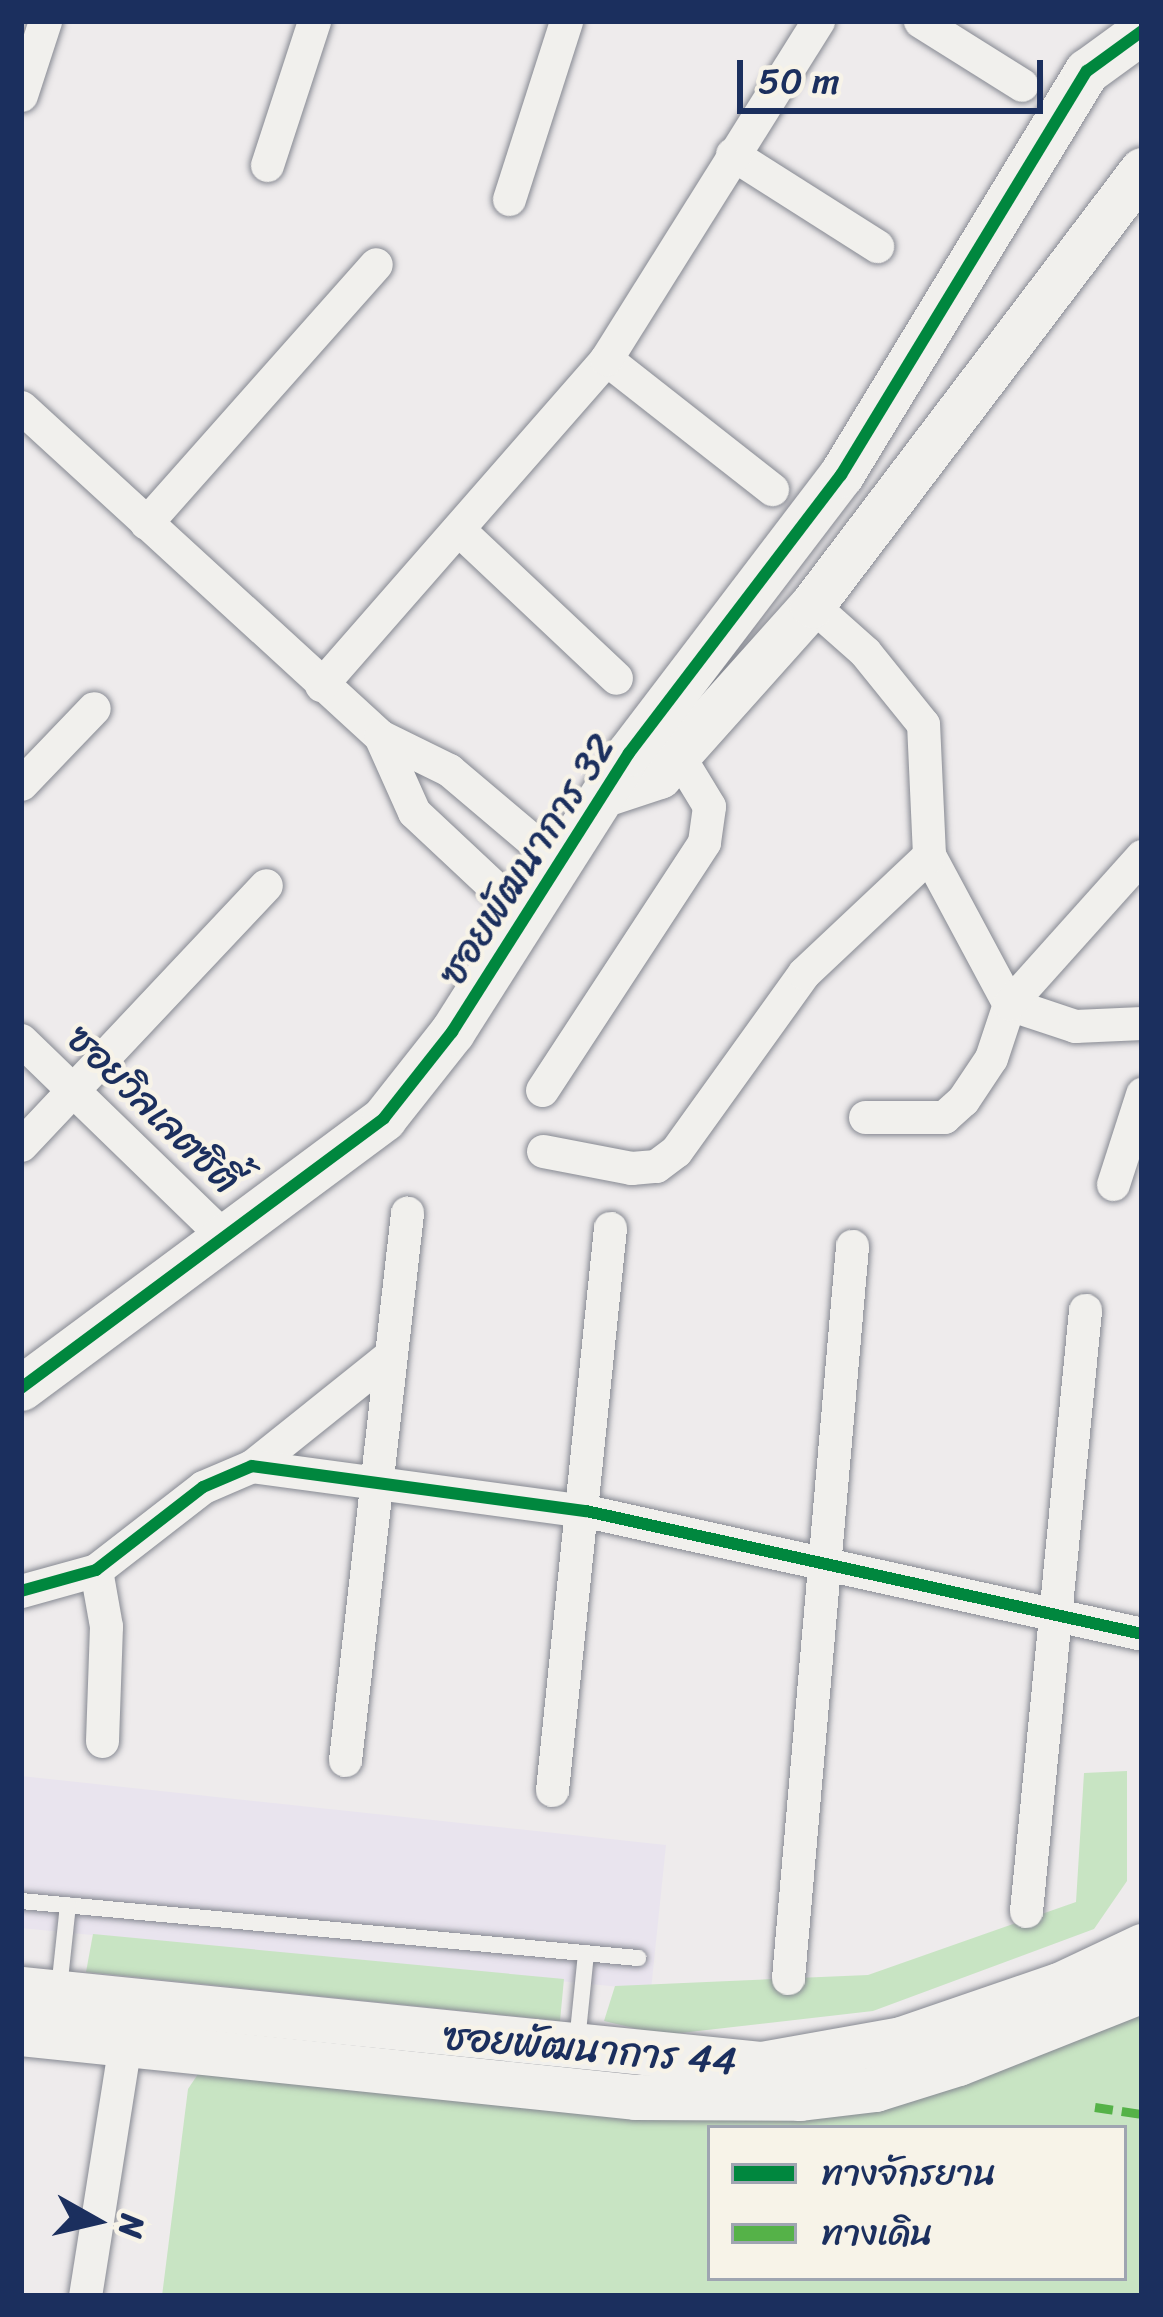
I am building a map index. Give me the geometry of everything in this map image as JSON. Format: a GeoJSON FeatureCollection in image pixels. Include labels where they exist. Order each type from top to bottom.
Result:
{"type":"FeatureCollection","features":[{"type":"Feature","properties":{"kind":"street"},"geometry":{"type":"LineString","coordinates":[[21,95],[45,21]]}},
{"type":"Feature","properties":{"kind":"street"},"geometry":{"type":"LineString","coordinates":[[267,165],[314,21]]}},
{"type":"Feature","properties":{"kind":"street"},"geometry":{"type":"LineString","coordinates":[[509,200],[566,21]]}},
{"type":"Feature","properties":{"kind":"street"},"geometry":{"type":"LineString","coordinates":[[321,686],[606,359],[818,21]]}},
{"type":"Feature","properties":{"kind":"street"},"geometry":{"type":"LineString","coordinates":[[920,21],[1022,85]]}},
{"type":"Feature","properties":{"kind":"street","name":"ซอยพัฒนาการ 32"},"geometry":{"type":"LineString","coordinates":[[25,1378],[226,1239],[384,1118],[452,1032],[558,862],[611,792],[629,753],[842,475],[1087,71],[1142,31]]}},
{"type":"Feature","properties":{"kind":"street"},"geometry":{"type":"LineString","coordinates":[[733,154],[877,246]]}},
{"type":"Feature","properties":{"kind":"street","name":"ซอยพัฒนาการ 32"},"geometry":{"type":"LineString","coordinates":[[611,792],[659,776],[812,604],[1142,170]]}},
{"type":"Feature","properties":{"kind":"street"},"geometry":{"type":"LineString","coordinates":[[146,523],[376,264]]}},
{"type":"Feature","properties":{"kind":"street"},"geometry":{"type":"LineString","coordinates":[[606,359],[772,489]]}},
{"type":"Feature","properties":{"kind":"street"},"geometry":{"type":"LineString","coordinates":[[21,407],[380,736],[428,755],[558,862]]}},
{"type":"Feature","properties":{"kind":"street"},"geometry":{"type":"LineString","coordinates":[[458,529],[616,678]]}},
{"type":"Feature","properties":{"kind":"street"},"geometry":{"type":"LineString","coordinates":[[812,604],[865,652],[923,724],[929,855],[1009,1004],[1075,1026],[1142,1023]]}},
{"type":"Feature","properties":{"kind":"street"},"geometry":{"type":"LineString","coordinates":[[21,784],[94,708]]}},
{"type":"Feature","properties":{"kind":"street"},"geometry":{"type":"LineString","coordinates":[[380,736],[414,812],[524,915]]}},
{"type":"Feature","properties":{"kind":"street"},"geometry":{"type":"LineString","coordinates":[[542,1090],[704,842],[710,806],[678,755]]}},
{"type":"Feature","properties":{"kind":"street"},"geometry":{"type":"LineString","coordinates":[[543,1151],[631,1168],[656,1166],[676,1151],[804,973],[929,855]]}},
{"type":"Feature","properties":{"kind":"street"},"geometry":{"type":"LineString","coordinates":[[865,1117],[944,1118],[991,1058],[1009,1004],[1142,856]]}},
{"type":"Feature","properties":{"kind":"street"},"geometry":{"type":"LineString","coordinates":[[21,1145],[266,885]]}},
{"type":"Feature","properties":{"kind":"street","name":"ซอยวิลเลตซิตี้"},"geometry":{"type":"LineString","coordinates":[[21,1040],[226,1239]]}},
{"type":"Feature","properties":{"kind":"street"},"geometry":{"type":"LineString","coordinates":[[1113,1184],[1142,1094]]}},
{"type":"Feature","properties":{"kind":"street"},"geometry":{"type":"LineString","coordinates":[[345,1760],[407,1213]]}},
{"type":"Feature","properties":{"kind":"street"},"geometry":{"type":"LineString","coordinates":[[552,1790],[586,1511],[610,1228]]}},
{"type":"Feature","properties":{"kind":"street"},"geometry":{"type":"LineString","coordinates":[[788,1978],[852,1246]]}},
{"type":"Feature","properties":{"kind":"street"},"geometry":{"type":"LineString","coordinates":[[1026,1911],[1085,1310]]}},
{"type":"Feature","properties":{"kind":"street"},"geometry":{"type":"LineString","coordinates":[[21,1591],[96,1570],[203,1487],[252,1466],[387,1358]]}},
{"type":"Feature","properties":{"kind":"street"},"geometry":{"type":"LineString","coordinates":[[252,1466],[586,1511],[1142,1634]]}},
{"type":"Feature","properties":{"kind":"street"},"geometry":{"type":"LineString","coordinates":[[96,1570],[106,1626],[102,1741]]}},
{"type":"Feature","properties":{"kind":"street","name":"ซอยพัฒนาการ 44"},"geometry":{"type":"LineString","coordinates":[[40,1992],[763,2064],[901,2038],[1059,1984],[1142,1946]]}},
{"type":"Feature","properties":{"kind":"street","name":"ซอยพัฒนาการ 44"},"geometry":{"type":"LineString","coordinates":[[21,2033],[122,2048],[635,2097],[800,2098],[875,2089],[958,2063],[1142,1990]]}},
{"type":"Feature","properties":{"kind":"street"},"geometry":{"type":"LineString","coordinates":[[85,2296],[122,2048],[135,2004]]}},
{"type":"Feature","properties":{"kind":"lane"},"geometry":{"type":"LineString","coordinates":[[21,1901],[638,1958]]}},
{"type":"Feature","properties":{"kind":"lane"},"geometry":{"type":"LineString","coordinates":[[40,1992],[68,1905]]}},
{"type":"Feature","properties":{"kind":"lane"},"geometry":{"type":"LineString","coordinates":[[577,2047],[586,1953]]}},
{"type":"Feature","properties":{"kind":"shaded area"},"geometry":{"type":"Polygon","coordinates":[[[21,1776],[666,1845],[651,1990],[21,1928],[21,1776]]]}},
{"type":"Feature","properties":{"kind":"green space"},"geometry":{"type":"Polygon","coordinates":[[[1127,1771],[1127,1881],[1094,1929],[873,2011],[663,2035],[604,2021],[615,1986],[868,1975],[1076,1902],[1084,1773],[1127,1771]]]}},
{"type":"Feature","properties":{"kind":"green space"},"geometry":{"type":"Polygon","coordinates":[[[93,1934],[564,1979],[560,2021],[86,1972],[93,1934]]]}},
{"type":"Feature","properties":{"kind":"green space"},"geometry":{"type":"Polygon","coordinates":[[[1142,2007],[1142,2296],[162,2296],[188,2089],[200,2071],[807,2114],[1142,2007]]]}},
{"type":"Feature","properties":{"kind":"marked path"},"geometry":{"type":"LineString","coordinates":[[1095,2107],[1142,2114]]}},
{"type":"Feature","properties":{"kind":"cycle path"},"geometry":{"type":"LineString","coordinates":[[21,1388],[384,1118],[452,1032],[629,753],[841,475],[1087,71],[1142,31]]}},
{"type":"Feature","properties":{"kind":"cycle path"},"geometry":{"type":"LineString","coordinates":[[21,1591],[96,1570],[203,1487],[252,1466],[586,1511],[1142,1634]]}}]}
